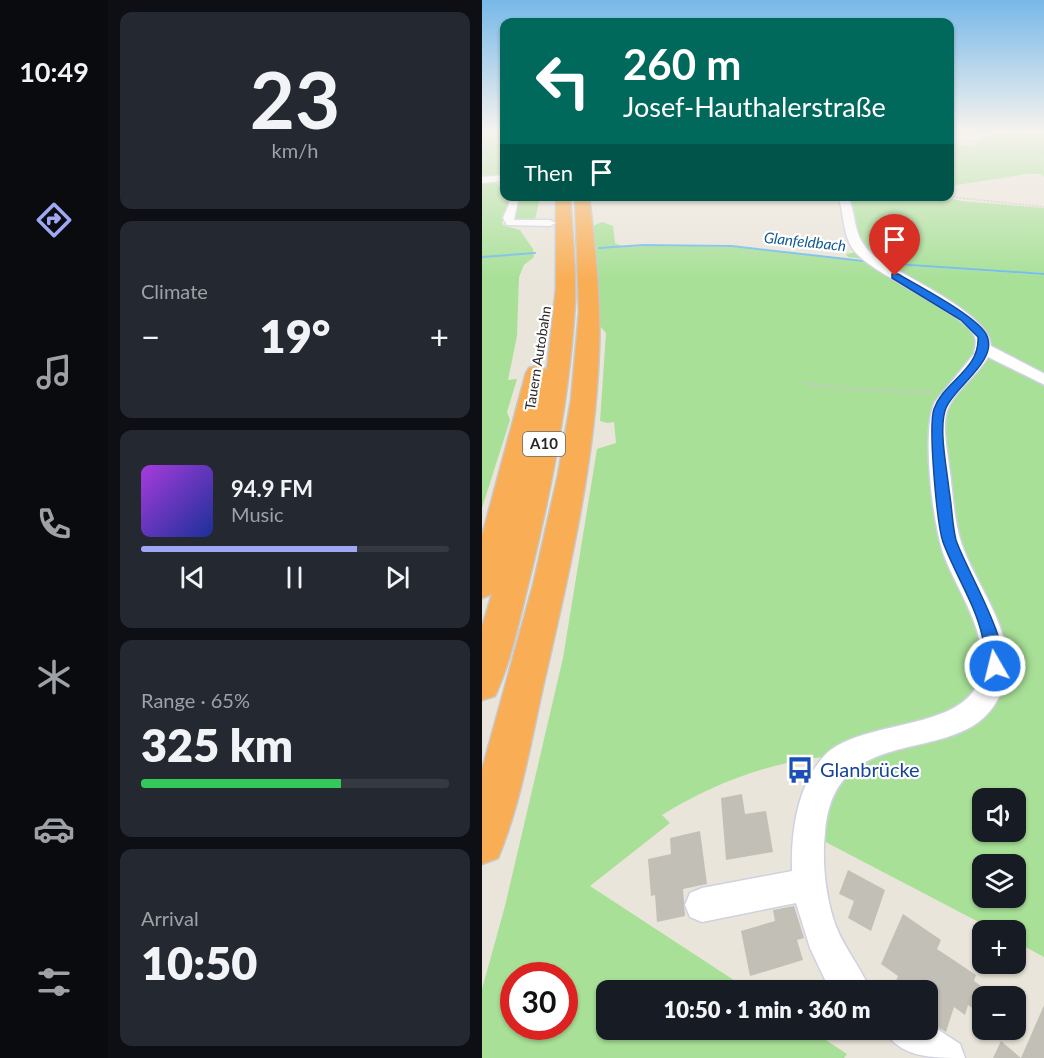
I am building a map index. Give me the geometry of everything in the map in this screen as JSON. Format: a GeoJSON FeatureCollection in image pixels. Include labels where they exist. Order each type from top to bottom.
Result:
{"type":"FeatureCollection","features":[{"type":"Feature","properties":{"kind":"highway","name":"Tauern Autobahn"},"geometry":{"type":"LineString","coordinates":[[482,585],[508,500],[540,357],[547,306],[551,201]]}},
{"type":"Feature","properties":{"kind":"highway","name":"A10"},"geometry":{"type":"LineString","coordinates":[[482,684],[530,509],[550,417],[565,300],[563,201]]}},
{"type":"Feature","properties":{"kind":"highway"},"geometry":{"type":"LineString","coordinates":[[482,842],[537,642],[580,420],[588,352],[589,300],[582,201]]}},
{"type":"Feature","properties":{"kind":"street"},"geometry":{"type":"LineString","coordinates":[[514,201],[508,218],[511,223],[550,223]]}},
{"type":"Feature","properties":{"kind":"street"},"geometry":{"type":"LineString","coordinates":[[844,980],[819,928],[809,884],[807,844],[815,801],[833,768],[846,757],[873,745],[961,720],[981,702],[992,679],[995,666],[990,634],[949,539],[937,427],[939,410],[949,393],[977,364],[983,348],[983,337],[971,323],[874,262],[854,241],[845,201]]}},
{"type":"Feature","properties":{"kind":"street"},"geometry":{"type":"LineString","coordinates":[[983,348],[1044,380]]}},
{"type":"Feature","properties":{"kind":"street"},"geometry":{"type":"LineString","coordinates":[[702,905],[809,884]]}},
{"type":"Feature","properties":{"kind":"street"},"geometry":{"type":"LineString","coordinates":[[919,1040],[946,1058]]}},
{"type":"Feature","properties":{"kind":"path"},"geometry":{"type":"LineString","coordinates":[[954,197],[1044,207]]}},
{"type":"Feature","properties":{"kind":"path"},"geometry":{"type":"LineString","coordinates":[[803,383],[869,390],[949,393]]}},
{"type":"Feature","properties":{"kind":"green space"},"geometry":{"type":"Polygon","coordinates":[[[482,180],[494,180],[500,187],[500,201],[510,201],[503,225],[520,230],[533,249],[534,257],[524,265],[519,277],[517,336],[508,380],[517,379],[507,412],[510,420],[482,508],[482,180]]]}},
{"type":"Feature","properties":{"kind":"green space"},"geometry":{"type":"Polygon","coordinates":[[[954,180],[987,180],[954,185],[954,180]]]}},
{"type":"Feature","properties":{"kind":"green space"},"geometry":{"type":"Polygon","coordinates":[[[954,199],[1044,208],[1044,273],[926,267],[848,257],[846,254],[857,252],[840,201],[954,199]]]}},
{"type":"Feature","properties":{"kind":"green space"},"geometry":{"type":"Polygon","coordinates":[[[516,201],[539,201],[535,220],[513,221],[516,201]]]}},
{"type":"Feature","properties":{"kind":"green space"},"geometry":{"type":"Polygon","coordinates":[[[602,222],[613,226],[615,243],[623,247],[672,245],[739,247],[882,264],[1044,275],[1044,957],[1026,947],[1026,920],[975,920],[816,837],[823,757],[802,760],[760,770],[719,785],[662,815],[670,823],[590,886],[734,980],[596,980],[596,1040],[826,1040],[847,1054],[844,1058],[482,1058],[482,989],[505,906],[563,658],[597,449],[616,443],[614,422],[600,421],[606,333],[599,325],[593,226],[602,222]]]}},
{"type":"Feature","properties":{"kind":"building"},"geometry":{"type":"Polygon","coordinates":[[[742,794],[745,814],[766,811],[773,852],[726,860],[721,798],[742,794]]]}},
{"type":"Feature","properties":{"kind":"building"},"geometry":{"type":"Polygon","coordinates":[[[700,831],[707,884],[683,889],[685,916],[657,922],[655,895],[651,896],[648,859],[671,854],[670,838],[700,831]]]}},
{"type":"Feature","properties":{"kind":"building"},"geometry":{"type":"Polygon","coordinates":[[[848,870],[885,890],[871,931],[848,918],[854,901],[839,894],[848,870]]]}},
{"type":"Feature","properties":{"kind":"building"},"geometry":{"type":"Polygon","coordinates":[[[794,906],[804,938],[797,940],[803,960],[750,976],[741,931],[775,921],[773,910],[794,906]]]}},
{"type":"Feature","properties":{"kind":"building"},"geometry":{"type":"Polygon","coordinates":[[[903,914],[941,940],[937,949],[976,975],[974,981],[981,986],[972,986],[972,1008],[968,1005],[965,1015],[954,1007],[946,1032],[938,1027],[938,980],[896,980],[898,976],[881,964],[903,914]]]}},
{"type":"Feature","properties":{"kind":"building"},"geometry":{"type":"Polygon","coordinates":[[[1045,1003],[1045,1058],[1021,1058],[1045,1003]]]}},
{"type":"Feature","properties":{"kind":"building"},"geometry":{"type":"Polygon","coordinates":[[[1001,1041],[1021,1058],[993,1058],[1001,1041]]]}},
{"type":"Feature","properties":{"kind":"waterway","name":"Glanfeldbach"},"geometry":{"type":"LineString","coordinates":[[599,248],[644,245],[732,246],[872,262]]}},
{"type":"Feature","properties":{"kind":"waterway","name":"Glanfeldbach"},"geometry":{"type":"LineString","coordinates":[[482,257],[535,253]]}},
{"type":"Feature","properties":{"kind":"waterway","name":"Glanfeldbach"},"geometry":{"type":"LineString","coordinates":[[880,263],[1045,274]]}},
{"type":"Feature","properties":{"kind":"place","name":"Glanbrücke"},"geometry":{"type":"Point","coordinates":[800,770]}},
{"type":"Feature","properties":{"kind":"route"},"geometry":{"type":"LineString","coordinates":[[895,276],[964,318],[983,337],[983,348],[977,364],[949,393],[939,410],[937,444],[949,539],[990,634],[995,666]]}}]}
